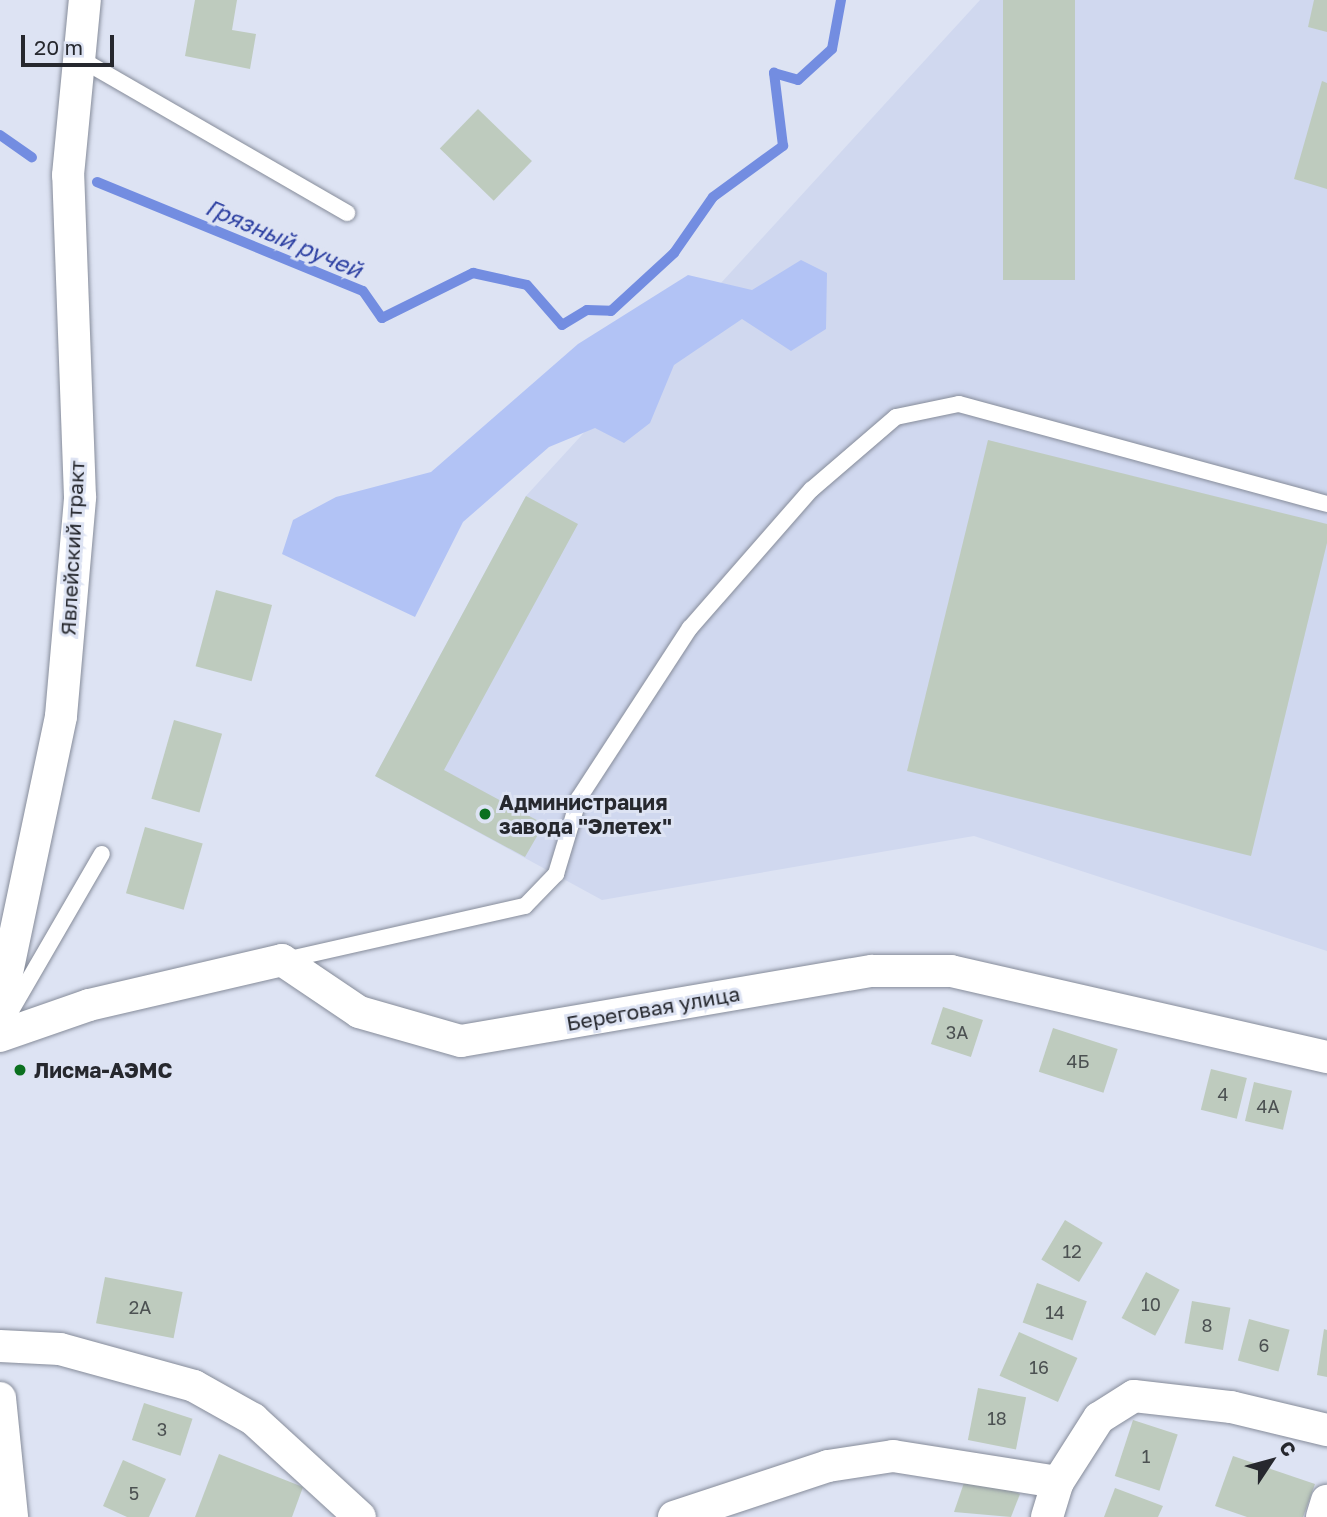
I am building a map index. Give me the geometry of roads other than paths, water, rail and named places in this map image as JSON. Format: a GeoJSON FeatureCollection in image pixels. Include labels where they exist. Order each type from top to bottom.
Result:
{"type":"FeatureCollection","features":[{"type":"Feature","properties":{"kind":"street"},"geometry":{"type":"LineString","coordinates":[[66,0],[77,57]]}},
{"type":"Feature","properties":{"kind":"street","name":"Явлейский тракт"},"geometry":{"type":"LineString","coordinates":[[0,1006],[61,716],[80,497],[68,175],[77,57],[85,0]]}},
{"type":"Feature","properties":{"kind":"street"},"geometry":{"type":"LineString","coordinates":[[0,1036],[89,1006],[282,960]]}},
{"type":"Feature","properties":{"kind":"street","name":"Береговая улица"},"geometry":{"type":"LineString","coordinates":[[282,960],[359,1012],[461,1041],[872,971],[951,971],[1327,1056]]}},
{"type":"Feature","properties":{"kind":"street"},"geometry":{"type":"LineString","coordinates":[[0,1346],[60,1349],[194,1386],[253,1419],[360,1517]]}},
{"type":"Feature","properties":{"kind":"street"},"geometry":{"type":"LineString","coordinates":[[1047,1517],[1058,1482],[1099,1418],[1134,1396],[1231,1407],[1327,1430]]}},
{"type":"Feature","properties":{"kind":"street"},"geometry":{"type":"LineString","coordinates":[[0,1398],[12,1517]]}},
{"type":"Feature","properties":{"kind":"street"},"geometry":{"type":"LineString","coordinates":[[674,1517],[828,1466],[893,1457],[1058,1482]]}},
{"type":"Feature","properties":{"kind":"street"},"geometry":{"type":"LineString","coordinates":[[1322,1517],[1327,1501]]}},
{"type":"Feature","properties":{"kind":"lane"},"geometry":{"type":"LineString","coordinates":[[77,57],[347,214]]}},
{"type":"Feature","properties":{"kind":"lane"},"geometry":{"type":"LineString","coordinates":[[282,960],[525,906],[556,874],[579,798],[690,628],[811,490],[896,417],[959,404],[1327,504]]}},
{"type":"Feature","properties":{"kind":"lane"},"geometry":{"type":"LineString","coordinates":[[0,1029],[34,979],[102,854]]}},
{"type":"Feature","properties":{"kind":"waterway","name":"Грязный ручей"},"geometry":{"type":"LineString","coordinates":[[97,182],[363,291],[382,318],[473,273],[527,285],[562,325],[587,310],[611,311],[674,253],[713,197],[783,146],[774,73],[798,80],[832,49],[841,0]]}},
{"type":"Feature","properties":{"kind":"waterway","name":"Грязный ручей"},"geometry":{"type":"LineString","coordinates":[[0,135],[32,157]]}},
{"type":"Feature","properties":{"kind":"place","name":"Администрация завода \"Элетех\""},"geometry":{"type":"Point","coordinates":[485,814]}},
{"type":"Feature","properties":{"kind":"place","name":"Лисма-АЭМС"},"geometry":{"type":"Point","coordinates":[20,1070]}}]}
